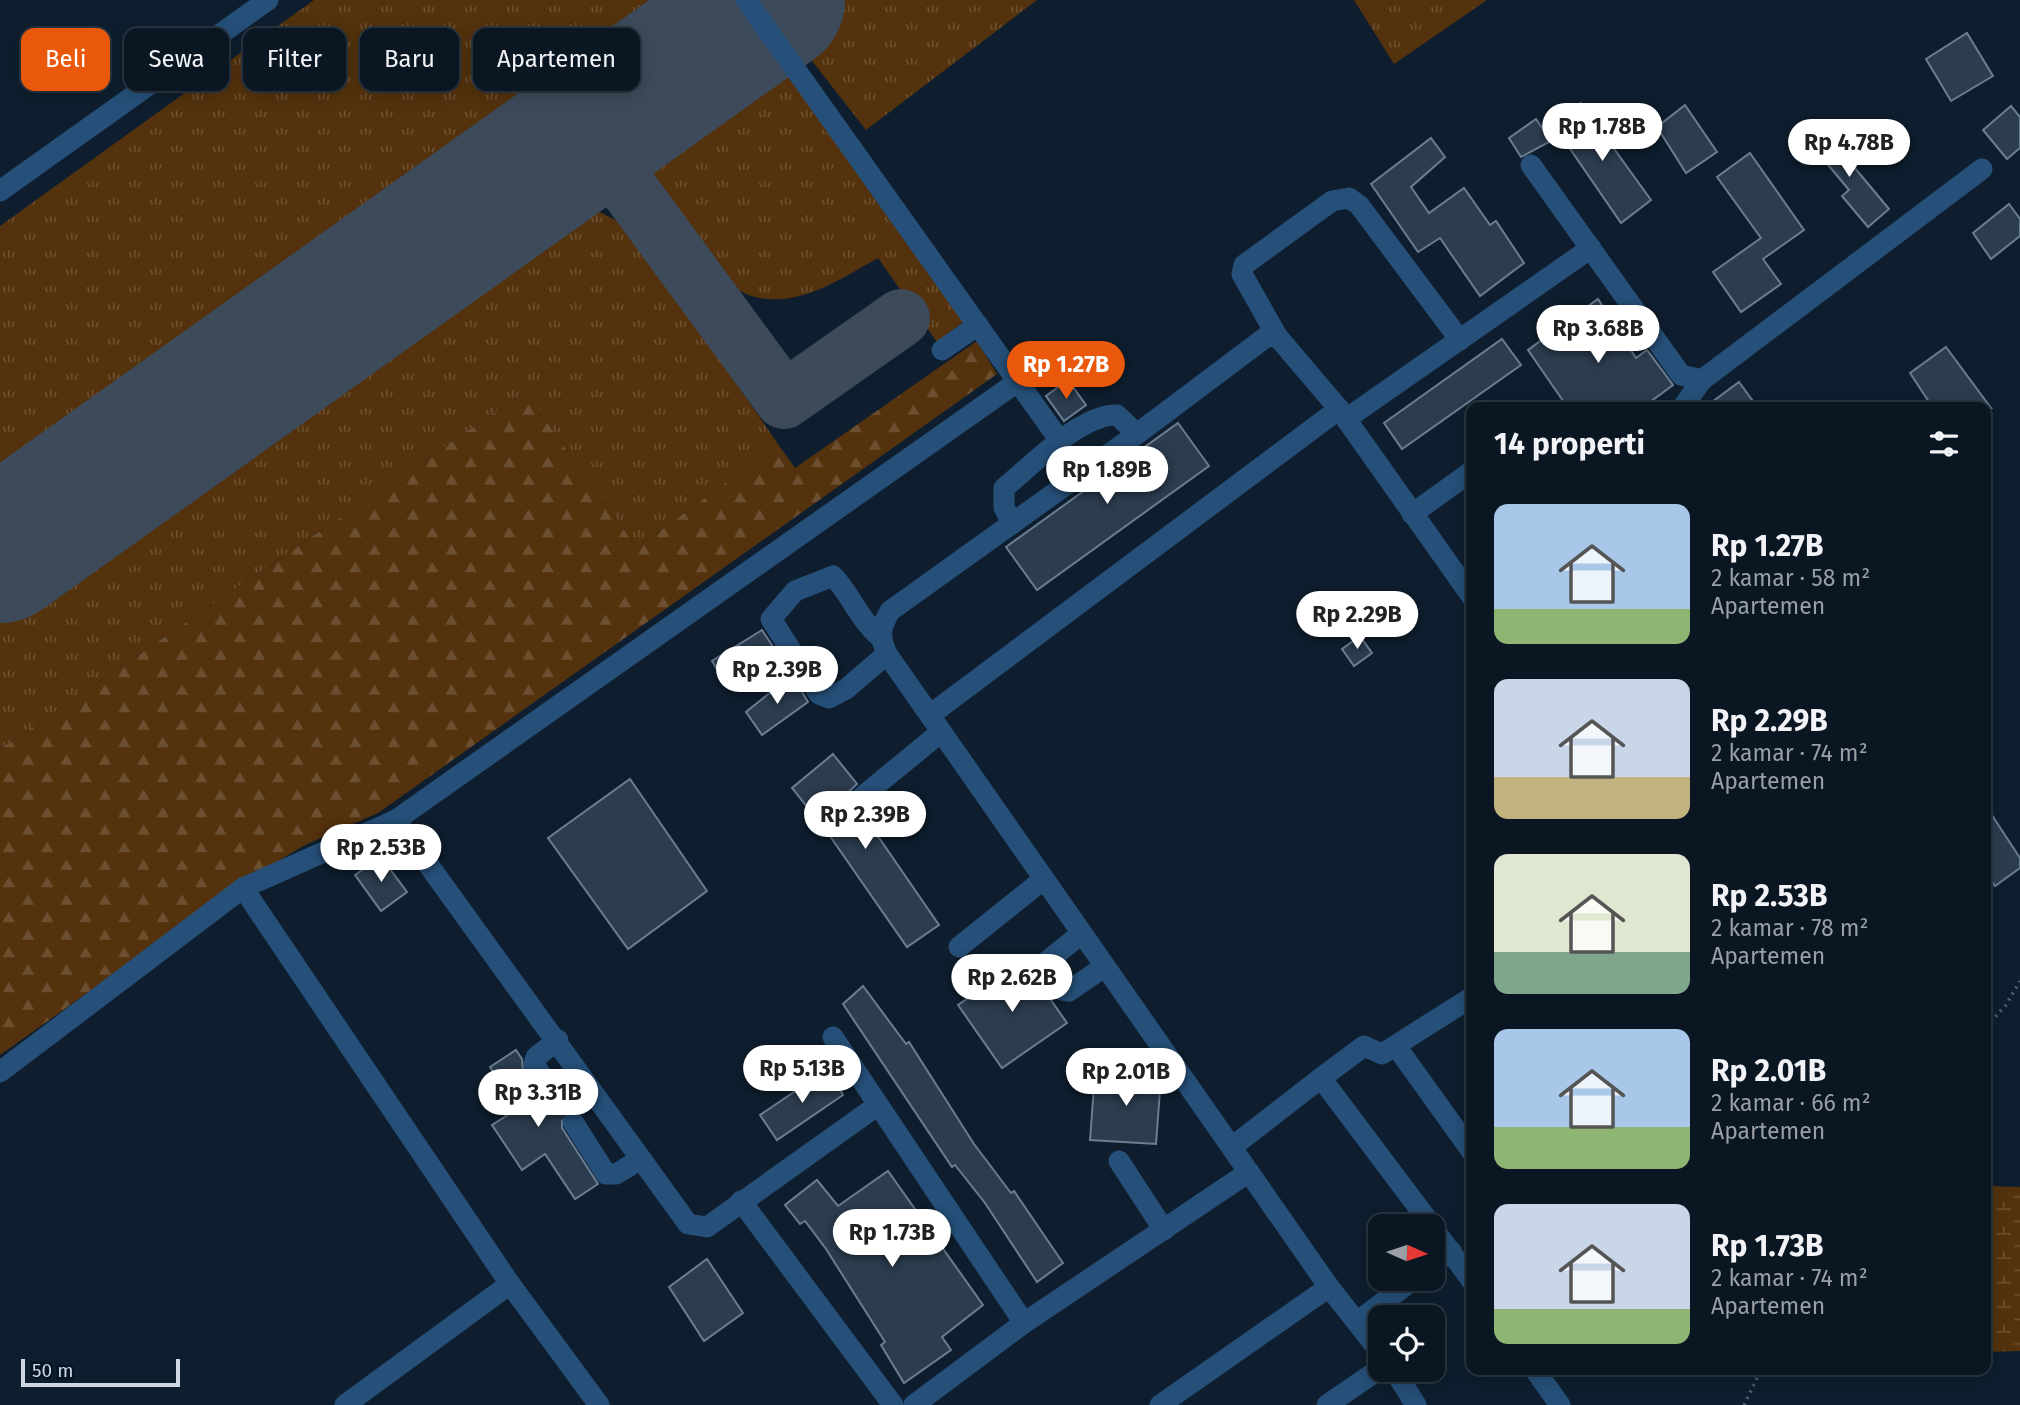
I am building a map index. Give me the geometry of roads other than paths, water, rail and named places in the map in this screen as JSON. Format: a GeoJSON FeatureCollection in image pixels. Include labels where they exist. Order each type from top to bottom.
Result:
{"type":"FeatureCollection","features":[{"type":"Feature","properties":{"kind":"street"},"geometry":{"type":"LineString","coordinates":[[0,191],[268,0]]}},
{"type":"Feature","properties":{"kind":"street"},"geometry":{"type":"LineString","coordinates":[[746,0],[1060,441]]}},
{"type":"Feature","properties":{"kind":"street"},"geometry":{"type":"LineString","coordinates":[[1531,165],[1681,375],[1702,380]]}},
{"type":"Feature","properties":{"kind":"street"},"geometry":{"type":"LineString","coordinates":[[1686,402],[1702,380],[1982,169]]}},
{"type":"Feature","properties":{"kind":"street"},"geometry":{"type":"LineString","coordinates":[[1460,340],[1359,205],[1349,198],[1332,201],[1244,265],[1242,274],[1277,336],[1342,414],[1466,589]]}},
{"type":"Feature","properties":{"kind":"street"},"geometry":{"type":"LineString","coordinates":[[852,805],[936,723],[1342,414],[1460,340],[1591,248]]}},
{"type":"Feature","properties":{"kind":"street"},"geometry":{"type":"LineString","coordinates":[[942,350],[978,325]]}},
{"type":"Feature","properties":{"kind":"street"},"geometry":{"type":"LineString","coordinates":[[1277,336],[1266,337],[1137,434],[890,611],[882,624],[883,645],[846,689],[829,698],[819,694],[771,619],[795,591],[833,576],[845,589],[862,622],[883,645],[1104,967],[1329,1287],[1368,1336]]}},
{"type":"Feature","properties":{"kind":"street"},"geometry":{"type":"LineString","coordinates":[[0,1072],[243,888],[396,820],[1017,382]]}},
{"type":"Feature","properties":{"kind":"street"},"geometry":{"type":"LineString","coordinates":[[1012,524],[1004,507],[1004,488],[1060,441],[1102,414],[1117,415],[1137,434]]}},
{"type":"Feature","properties":{"kind":"street"},"geometry":{"type":"LineString","coordinates":[[1412,514],[1466,475]]}},
{"type":"Feature","properties":{"kind":"street"},"geometry":{"type":"LineString","coordinates":[[396,820],[688,1224],[707,1227],[878,1105]]}},
{"type":"Feature","properties":{"kind":"street"},"geometry":{"type":"LineString","coordinates":[[959,947],[1044,879]]}},
{"type":"Feature","properties":{"kind":"street"},"geometry":{"type":"LineString","coordinates":[[243,888],[510,1284],[599,1405]]}},
{"type":"Feature","properties":{"kind":"street"},"geometry":{"type":"LineString","coordinates":[[1081,934],[1045,963],[1062,990],[1069,991],[1104,967]]}},
{"type":"Feature","properties":{"kind":"street"},"geometry":{"type":"LineString","coordinates":[[1232,1147],[1364,1045],[1382,1054],[1466,1001]]}},
{"type":"Feature","properties":{"kind":"street"},"geometry":{"type":"LineString","coordinates":[[832,1037],[1024,1323]]}},
{"type":"Feature","properties":{"kind":"street"},"geometry":{"type":"LineString","coordinates":[[556,1098],[534,1064],[536,1057],[558,1041]]}},
{"type":"Feature","properties":{"kind":"street"},"geometry":{"type":"LineString","coordinates":[[1396,1046],[1466,1144]]}},
{"type":"Feature","properties":{"kind":"street"},"geometry":{"type":"LineString","coordinates":[[1321,1078],[1423,1214]]}},
{"type":"Feature","properties":{"kind":"street"},"geometry":{"type":"LineString","coordinates":[[573,1122],[606,1174],[616,1174],[641,1159]]}},
{"type":"Feature","properties":{"kind":"street"},"geometry":{"type":"LineString","coordinates":[[1119,1161],[1164,1230]]}},
{"type":"Feature","properties":{"kind":"street"},"geometry":{"type":"LineString","coordinates":[[914,1405],[1024,1323],[1249,1172]]}},
{"type":"Feature","properties":{"kind":"street"},"geometry":{"type":"LineString","coordinates":[[741,1201],[893,1405]]}},
{"type":"Feature","properties":{"kind":"street"},"geometry":{"type":"LineString","coordinates":[[1446,1244],[1466,1272]]}},
{"type":"Feature","properties":{"kind":"street"},"geometry":{"type":"LineString","coordinates":[[1446,1255],[1451,1251]]}},
{"type":"Feature","properties":{"kind":"street"},"geometry":{"type":"LineString","coordinates":[[345,1405],[510,1284]]}},
{"type":"Feature","properties":{"kind":"street"},"geometry":{"type":"LineString","coordinates":[[1160,1405],[1329,1287]]}},
{"type":"Feature","properties":{"kind":"street"},"geometry":{"type":"LineString","coordinates":[[1357,1322],[1397,1292]]}},
{"type":"Feature","properties":{"kind":"street"},"geometry":{"type":"LineString","coordinates":[[1539,1375],[1560,1405]]}},
{"type":"Feature","properties":{"kind":"street"},"geometry":{"type":"LineString","coordinates":[[1327,1405],[1368,1376]]}},
{"type":"Feature","properties":{"kind":"street"},"geometry":{"type":"LineString","coordinates":[[1402,1382],[1416,1405]]}},
{"type":"Feature","properties":{"kind":"tunnel"},"geometry":{"type":"LineString","coordinates":[[556,1098],[573,1122]]}}]}
